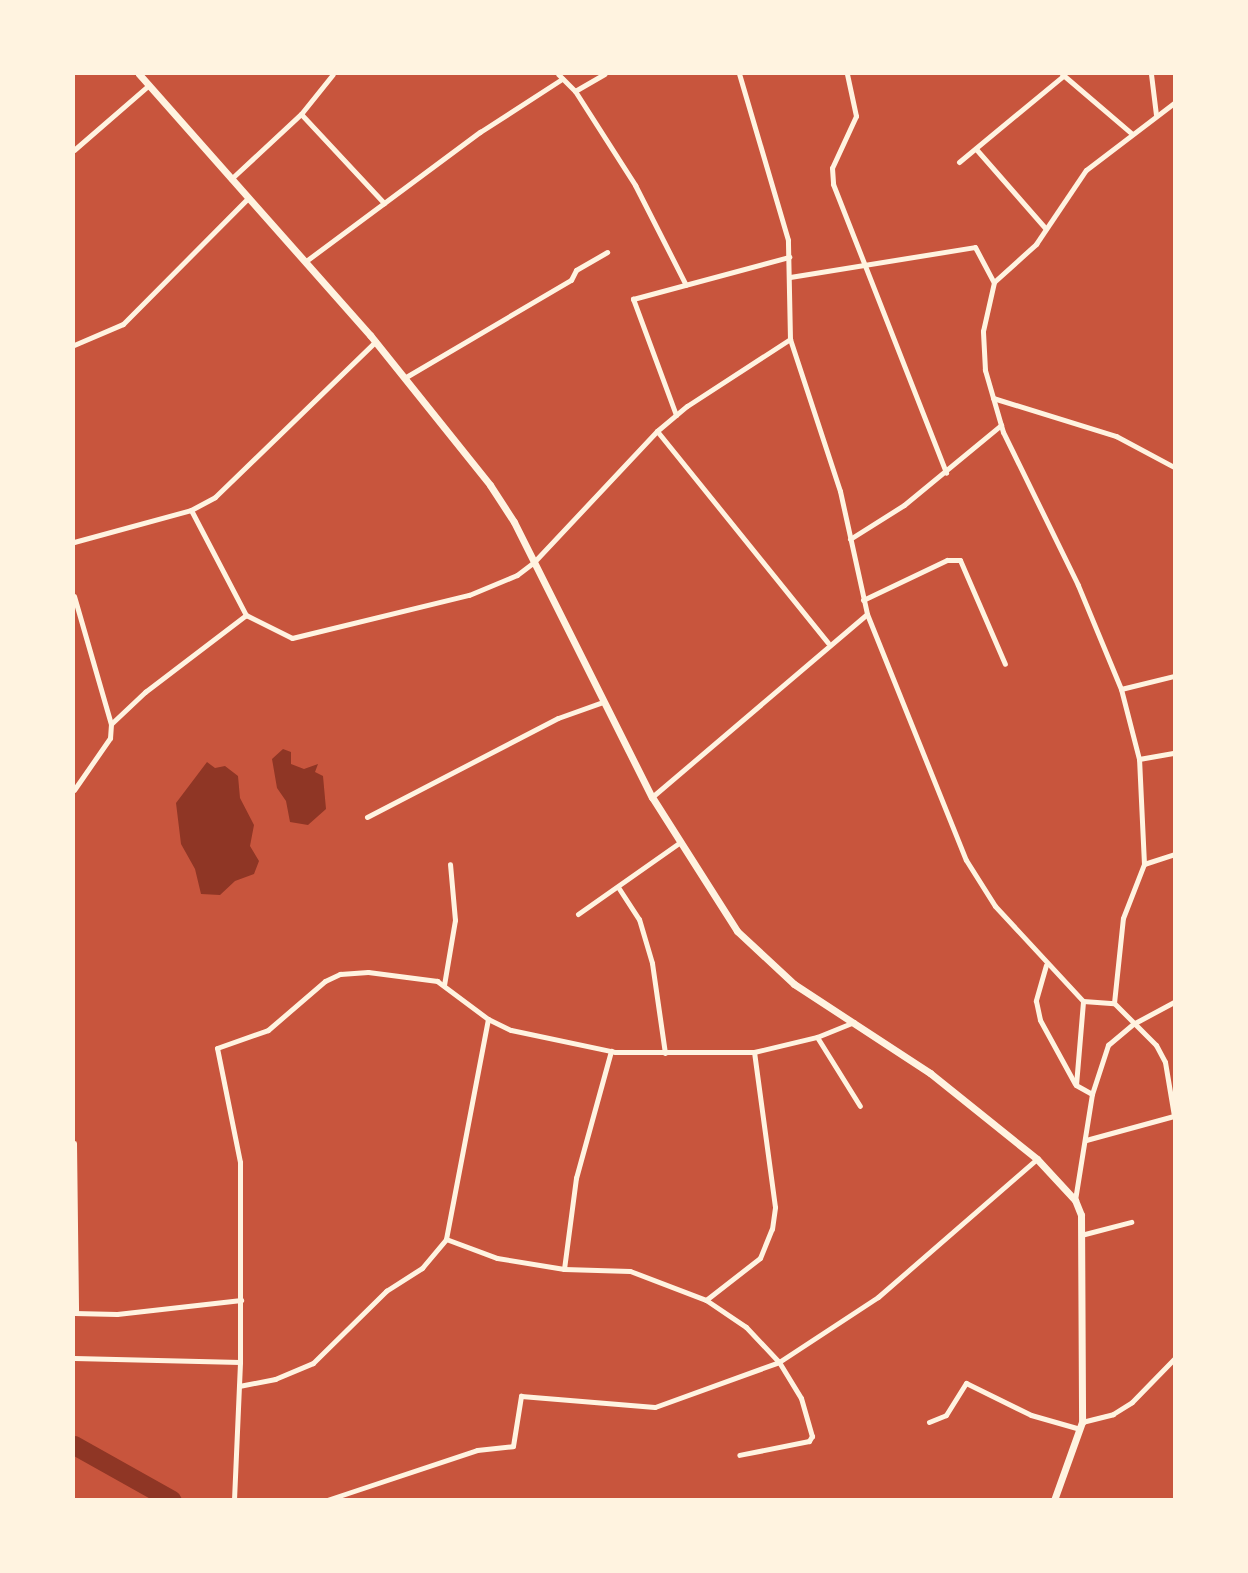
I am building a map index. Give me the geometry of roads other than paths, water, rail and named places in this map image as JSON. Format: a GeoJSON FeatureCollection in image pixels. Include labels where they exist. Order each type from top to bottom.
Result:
{"type":"FeatureCollection","features":[{"type":"Feature","properties":{"kind":"street"},"geometry":{"type":"LineString","coordinates":[[139,74],[247,199],[376,341],[490,485],[534,562],[652,797],[718,906],[758,954],[794,984],[930,1073],[1037,1159],[1075,1200]]}},
{"type":"Feature","properties":{"kind":"street"},"geometry":{"type":"LineString","coordinates":[[230,179],[301,114],[333,74]]}},
{"type":"Feature","properties":{"kind":"street"},"geometry":{"type":"LineString","coordinates":[[558,74],[575,91],[635,185],[687,285]]}},
{"type":"Feature","properties":{"kind":"street"},"geometry":{"type":"LineString","coordinates":[[575,91],[604,74]]}},
{"type":"Feature","properties":{"kind":"street"},"geometry":{"type":"LineString","coordinates":[[739,74],[776,193],[789,257],[790,339],[841,491],[867,614],[966,860],[995,906],[1046,965],[1083,1001],[1114,1003],[1156,1045],[1165,1062],[1174,1116],[1086,1140]]}},
{"type":"Feature","properties":{"kind":"street"},"geometry":{"type":"LineString","coordinates":[[847,74],[856,116],[832,168],[846,227],[867,266],[947,473]]}},
{"type":"Feature","properties":{"kind":"street"},"geometry":{"type":"LineString","coordinates":[[960,162],[1063,74],[1131,133]]}},
{"type":"Feature","properties":{"kind":"street"},"geometry":{"type":"LineString","coordinates":[[1151,74],[1156,115]]}},
{"type":"Feature","properties":{"kind":"street"},"geometry":{"type":"LineString","coordinates":[[306,261],[480,132],[562,79]]}},
{"type":"Feature","properties":{"kind":"street"},"geometry":{"type":"LineString","coordinates":[[74,150],[149,85]]}},
{"type":"Feature","properties":{"kind":"street"},"geometry":{"type":"LineString","coordinates":[[1114,1003],[1123,918],[1144,864],[1139,759],[1121,689],[1078,585],[1001,425],[985,370],[984,331],[993,282],[1046,229],[1086,170],[1131,133],[1174,103]]}},
{"type":"Feature","properties":{"kind":"street"},"geometry":{"type":"LineString","coordinates":[[301,114],[384,203]]}},
{"type":"Feature","properties":{"kind":"street"},"geometry":{"type":"LineString","coordinates":[[976,149],[1046,229]]}},
{"type":"Feature","properties":{"kind":"street"},"geometry":{"type":"LineString","coordinates":[[74,345],[123,324],[247,199]]}},
{"type":"Feature","properties":{"kind":"street"},"geometry":{"type":"LineString","coordinates":[[790,277],[975,247],[993,282]]}},
{"type":"Feature","properties":{"kind":"street"},"geometry":{"type":"LineString","coordinates":[[406,377],[571,280],[576,270],[607,252]]}},
{"type":"Feature","properties":{"kind":"street"},"geometry":{"type":"LineString","coordinates":[[676,415],[633,299],[789,257]]}},
{"type":"Feature","properties":{"kind":"street"},"geometry":{"type":"LineString","coordinates":[[191,510],[246,615],[292,638],[469,595],[517,575],[534,562],[657,431],[676,415],[790,339]]}},
{"type":"Feature","properties":{"kind":"street"},"geometry":{"type":"LineString","coordinates":[[74,542],[191,510],[234,482],[376,341]]}},
{"type":"Feature","properties":{"kind":"street"},"geometry":{"type":"LineString","coordinates":[[993,398],[1116,436],[1174,467]]}},
{"type":"Feature","properties":{"kind":"street"},"geometry":{"type":"LineString","coordinates":[[850,539],[947,473],[1001,425]]}},
{"type":"Feature","properties":{"kind":"street"},"geometry":{"type":"LineString","coordinates":[[657,431],[828,643]]}},
{"type":"Feature","properties":{"kind":"street"},"geometry":{"type":"LineString","coordinates":[[863,600],[947,560],[960,560],[1005,664]]}},
{"type":"Feature","properties":{"kind":"street"},"geometry":{"type":"LineString","coordinates":[[74,596],[111,724],[110,738],[74,790]]}},
{"type":"Feature","properties":{"kind":"street"},"geometry":{"type":"LineString","coordinates":[[652,797],[828,643],[867,614]]}},
{"type":"Feature","properties":{"kind":"street"},"geometry":{"type":"LineString","coordinates":[[111,724],[154,684],[246,615]]}},
{"type":"Feature","properties":{"kind":"street"},"geometry":{"type":"LineString","coordinates":[[1121,689],[1174,676]]}},
{"type":"Feature","properties":{"kind":"street"},"geometry":{"type":"LineString","coordinates":[[367,817],[558,718],[603,702]]}},
{"type":"Feature","properties":{"kind":"street"},"geometry":{"type":"LineString","coordinates":[[1139,759],[1174,752]]}},
{"type":"Feature","properties":{"kind":"street"},"geometry":{"type":"LineString","coordinates":[[578,914],[679,843]]}},
{"type":"Feature","properties":{"kind":"street"},"geometry":{"type":"LineString","coordinates":[[1144,864],[1174,854]]}},
{"type":"Feature","properties":{"kind":"street"},"geometry":{"type":"LineString","coordinates":[[444,985],[456,920],[450,864]]}},
{"type":"Feature","properties":{"kind":"street"},"geometry":{"type":"LineString","coordinates":[[618,887],[639,919],[652,963],[665,1053]]}},
{"type":"Feature","properties":{"kind":"street"},"geometry":{"type":"LineString","coordinates":[[1046,965],[1036,1001],[1040,1020],[1076,1085],[1092,1094]]}},
{"type":"Feature","properties":{"kind":"street"},"geometry":{"type":"LineString","coordinates":[[234,1500],[240,1362],[240,1162],[217,1048],[268,1030],[325,981],[340,974],[368,972],[444,985],[488,1020],[511,1030],[611,1051],[754,1052],[817,1037],[854,1022]]}},
{"type":"Feature","properties":{"kind":"street"},"geometry":{"type":"LineString","coordinates":[[1076,1085],[1083,1001]]}},
{"type":"Feature","properties":{"kind":"street"},"geometry":{"type":"LineString","coordinates":[[1054,1500],[1081,1426],[1082,1235],[1075,1200],[1092,1094],[1108,1045],[1133,1024],[1174,1002]]}},
{"type":"Feature","properties":{"kind":"street"},"geometry":{"type":"LineString","coordinates":[[239,1386],[275,1379],[313,1363],[386,1291],[422,1268],[446,1239],[488,1020]]}},
{"type":"Feature","properties":{"kind":"street"},"geometry":{"type":"LineString","coordinates":[[817,1037],[860,1106]]}},
{"type":"Feature","properties":{"kind":"street"},"geometry":{"type":"LineString","coordinates":[[564,1269],[576,1178],[611,1051]]}},
{"type":"Feature","properties":{"kind":"street"},"geometry":{"type":"LineString","coordinates":[[706,1300],[760,1258],[772,1228],[775,1207],[754,1052]]}},
{"type":"Feature","properties":{"kind":"street"},"geometry":{"type":"LineString","coordinates":[[74,1143],[75,1313],[117,1314],[241,1300]]}},
{"type":"Feature","properties":{"kind":"street"},"geometry":{"type":"LineString","coordinates":[[327,1500],[349,1496],[477,1450],[513,1446],[521,1396],[655,1407],[779,1362],[878,1297],[1037,1159]]}},
{"type":"Feature","properties":{"kind":"street"},"geometry":{"type":"LineString","coordinates":[[1082,1235],[1131,1222]]}},
{"type":"Feature","properties":{"kind":"street"},"geometry":{"type":"LineString","coordinates":[[446,1239],[498,1258],[564,1269],[630,1271],[706,1300],[746,1327],[779,1362],[801,1398],[812,1436],[809,1441],[739,1455]]}},
{"type":"Feature","properties":{"kind":"street"},"geometry":{"type":"LineString","coordinates":[[74,1358],[240,1362]]}},
{"type":"Feature","properties":{"kind":"street"},"geometry":{"type":"LineString","coordinates":[[929,1422],[946,1415],[966,1383],[1031,1415],[1081,1426],[1113,1414],[1132,1402],[1174,1359]]}},
{"type":"Feature","properties":{"kind":"waterway"},"geometry":{"type":"LineString","coordinates":[[74,1445],[172,1500]]}}]}
